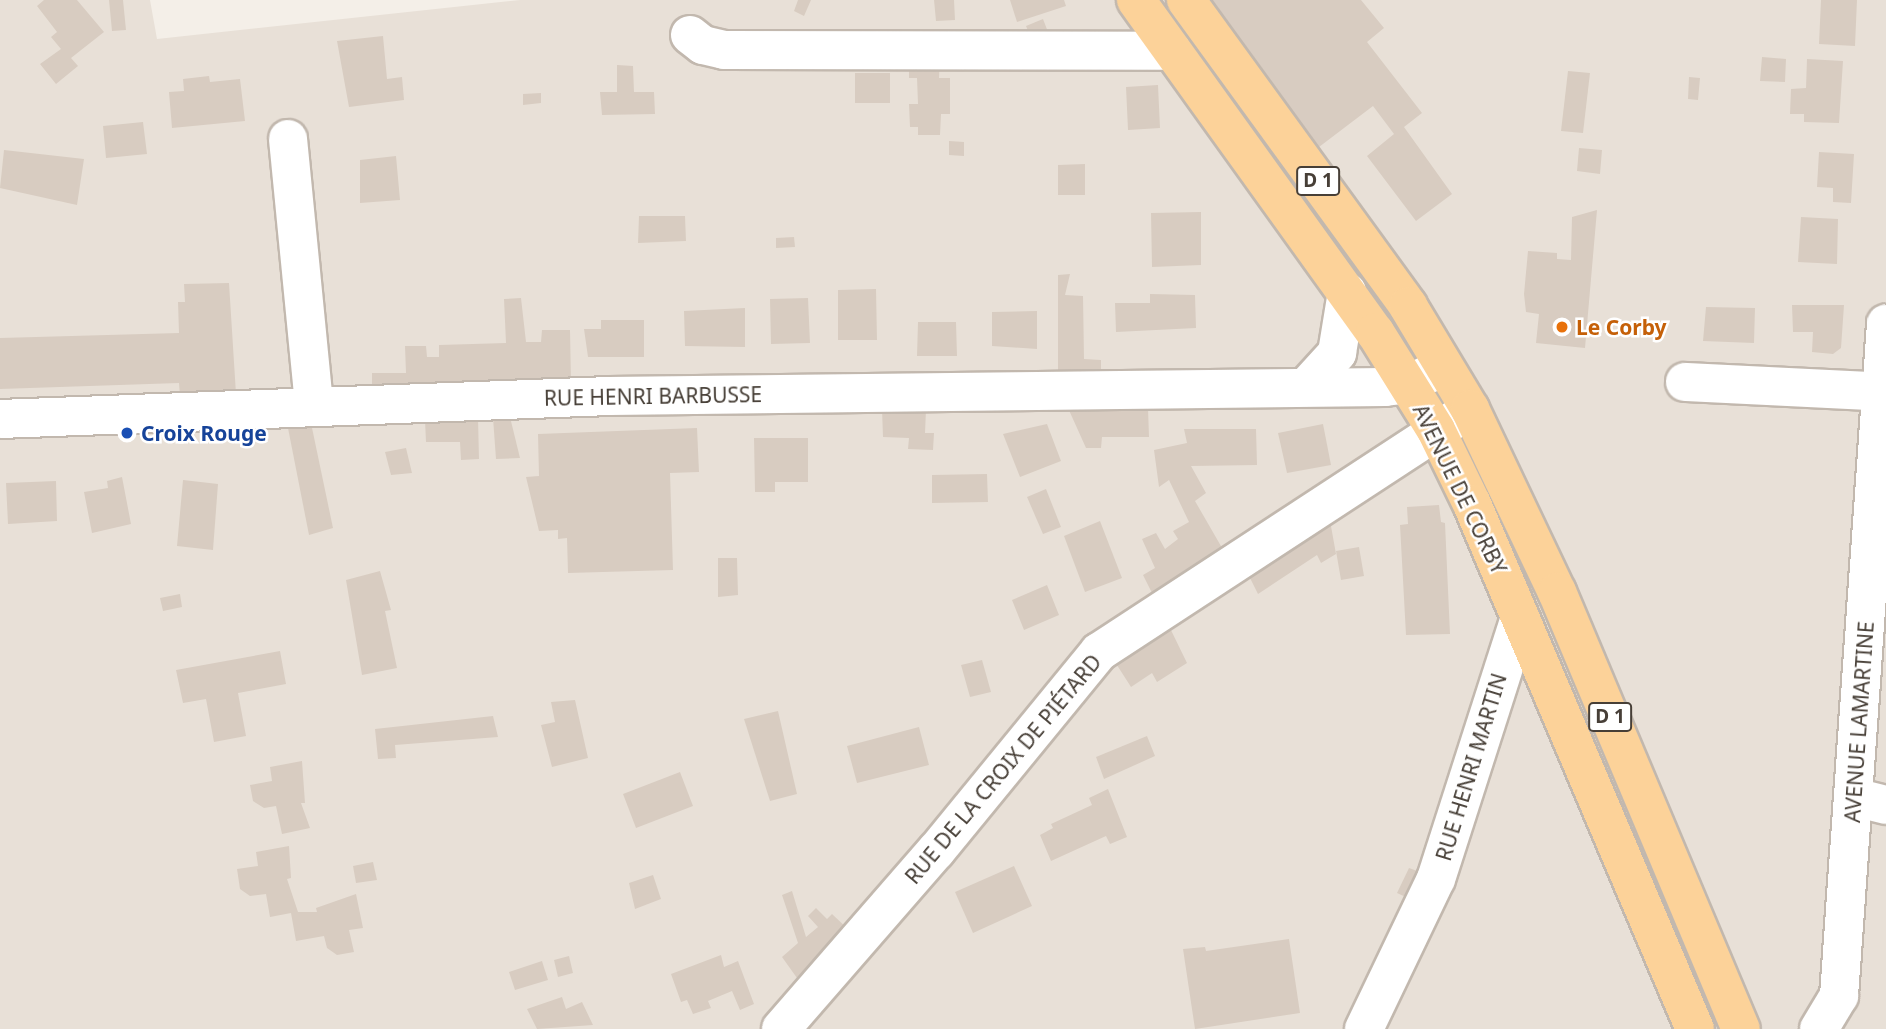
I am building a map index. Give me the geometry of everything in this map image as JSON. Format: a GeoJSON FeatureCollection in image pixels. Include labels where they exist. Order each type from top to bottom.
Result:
{"type":"FeatureCollection","features":[{"type":"Feature","properties":{"kind":"main road","name":"AVENUE DE CORBY"},"geometry":{"type":"LineString","coordinates":[[1136,0],[1347,292],[1409,384],[1436,430],[1520,618],[1695,1029]]}},
{"type":"Feature","properties":{"kind":"main road","name":"AVENUE DE CORBY"},"geometry":{"type":"LineString","coordinates":[[1186,0],[1446,365],[1470,409],[1552,580],[1741,1029]]}},
{"type":"Feature","properties":{"kind":"street"},"geometry":{"type":"LineString","coordinates":[[690,34],[703,45],[724,50],[1172,51]]}},
{"type":"Feature","properties":{"kind":"street"},"geometry":{"type":"LineString","coordinates":[[288,139],[314,407]]}},
{"type":"Feature","properties":{"kind":"street"},"geometry":{"type":"LineString","coordinates":[[1307,386],[1337,353],[1347,292]]}},
{"type":"Feature","properties":{"kind":"street","name":"AVENUE LAMARTINE"},"geometry":{"type":"LineString","coordinates":[[1819,1029],[1839,996],[1870,801],[1886,324]]}},
{"type":"Feature","properties":{"kind":"street","name":"RUE HENRI BARBUSSE"},"geometry":{"type":"LineString","coordinates":[[0,419],[888,390],[1409,384],[1446,365]]}},
{"type":"Feature","properties":{"kind":"street"},"geometry":{"type":"LineString","coordinates":[[1685,382],[1883,391]]}},
{"type":"Feature","properties":{"kind":"street","name":"RUE DE LA CROIX DE PIÉTARD"},"geometry":{"type":"LineString","coordinates":[[781,1029],[936,851],[1099,652],[1470,409]]}},
{"type":"Feature","properties":{"kind":"street","name":"RUE HENRI MARTIN"},"geometry":{"type":"LineString","coordinates":[[1364,1029],[1436,879],[1520,618]]}},
{"type":"Feature","properties":{"kind":"shaded area"},"geometry":{"type":"Polygon","coordinates":[[[0,0],[150,0],[157,39],[520,0],[1886,0],[1886,1029],[0,1029],[0,0]]]}},
{"type":"Feature","properties":{"kind":"building"},"geometry":{"type":"Polygon","coordinates":[[[44,0],[77,0],[104,32],[71,58],[78,66],[56,84],[40,64],[61,49],[51,37],[57,32],[37,6],[44,0]]]}},
{"type":"Feature","properties":{"kind":"building"},"geometry":{"type":"Polygon","coordinates":[[[109,0],[123,0],[126,30],[112,31],[109,0]]]}},
{"type":"Feature","properties":{"kind":"building"},"geometry":{"type":"Polygon","coordinates":[[[798,0],[811,0],[804,16],[794,11],[798,0]]]}},
{"type":"Feature","properties":{"kind":"building"},"geometry":{"type":"Polygon","coordinates":[[[934,0],[954,0],[955,20],[936,21],[934,0]]]}},
{"type":"Feature","properties":{"kind":"building"},"geometry":{"type":"Polygon","coordinates":[[[1010,0],[1064,0],[1066,6],[1017,22],[1010,0]]]}},
{"type":"Feature","properties":{"kind":"building"},"geometry":{"type":"Polygon","coordinates":[[[1206,0],[1361,0],[1384,28],[1367,42],[1422,113],[1404,127],[1452,194],[1416,221],[1367,156],[1394,134],[1373,106],[1319,147],[1206,0]]]}},
{"type":"Feature","properties":{"kind":"building"},"geometry":{"type":"Polygon","coordinates":[[[1821,0],[1857,0],[1855,46],[1819,44],[1821,0]]]}},
{"type":"Feature","properties":{"kind":"building"},"geometry":{"type":"Polygon","coordinates":[[[1043,19],[1048,32],[1031,38],[1026,26],[1043,19]]]}},
{"type":"Feature","properties":{"kind":"building"},"geometry":{"type":"Polygon","coordinates":[[[383,36],[387,79],[402,77],[404,100],[349,107],[337,41],[383,36]]]}},
{"type":"Feature","properties":{"kind":"building"},"geometry":{"type":"Polygon","coordinates":[[[940,57],[939,78],[950,78],[950,114],[941,114],[940,135],[918,135],[918,127],[910,127],[909,104],[918,104],[917,78],[909,78],[909,58],[940,57]]]}},
{"type":"Feature","properties":{"kind":"building"},"geometry":{"type":"Polygon","coordinates":[[[1762,57],[1786,59],[1785,82],[1760,81],[1762,57]]]}},
{"type":"Feature","properties":{"kind":"building"},"geometry":{"type":"Polygon","coordinates":[[[1807,59],[1843,61],[1839,123],[1804,122],[1804,114],[1790,114],[1791,89],[1806,88],[1807,59]]]}},
{"type":"Feature","properties":{"kind":"building"},"geometry":{"type":"Polygon","coordinates":[[[617,65],[633,66],[634,92],[654,92],[655,114],[602,115],[600,92],[617,92],[617,65]]]}},
{"type":"Feature","properties":{"kind":"building"},"geometry":{"type":"Polygon","coordinates":[[[1568,71],[1590,73],[1583,133],[1561,131],[1568,71]]]}},
{"type":"Feature","properties":{"kind":"building"},"geometry":{"type":"Polygon","coordinates":[[[855,73],[890,73],[890,103],[855,103],[855,73]]]}},
{"type":"Feature","properties":{"kind":"building"},"geometry":{"type":"Polygon","coordinates":[[[209,76],[210,82],[240,79],[245,121],[172,128],[169,92],[184,91],[183,79],[209,76]]]}},
{"type":"Feature","properties":{"kind":"building"},"geometry":{"type":"Polygon","coordinates":[[[1689,77],[1700,78],[1698,100],[1688,99],[1689,77]]]}},
{"type":"Feature","properties":{"kind":"building"},"geometry":{"type":"Polygon","coordinates":[[[1158,85],[1160,128],[1128,130],[1126,87],[1158,85]]]}},
{"type":"Feature","properties":{"kind":"building"},"geometry":{"type":"Polygon","coordinates":[[[541,93],[541,103],[523,105],[523,94],[541,93]]]}},
{"type":"Feature","properties":{"kind":"building"},"geometry":{"type":"Polygon","coordinates":[[[143,122],[147,154],[106,158],[103,126],[143,122]]]}},
{"type":"Feature","properties":{"kind":"building"},"geometry":{"type":"Polygon","coordinates":[[[949,141],[964,142],[964,156],[949,155],[949,141]]]}},
{"type":"Feature","properties":{"kind":"building"},"geometry":{"type":"Polygon","coordinates":[[[1579,148],[1602,150],[1600,174],[1577,171],[1579,148]]]}},
{"type":"Feature","properties":{"kind":"building"},"geometry":{"type":"Polygon","coordinates":[[[4,150],[84,159],[77,205],[0,188],[4,150]]]}},
{"type":"Feature","properties":{"kind":"building"},"geometry":{"type":"Polygon","coordinates":[[[1819,152],[1854,154],[1851,203],[1833,202],[1833,188],[1817,187],[1819,152]]]}},
{"type":"Feature","properties":{"kind":"building"},"geometry":{"type":"Polygon","coordinates":[[[396,156],[400,200],[360,203],[360,160],[396,156]]]}},
{"type":"Feature","properties":{"kind":"building"},"geometry":{"type":"Polygon","coordinates":[[[1085,164],[1085,195],[1058,195],[1058,165],[1085,164]]]}},
{"type":"Feature","properties":{"kind":"building"},"geometry":{"type":"Polygon","coordinates":[[[1597,210],[1585,348],[1536,343],[1539,314],[1526,312],[1524,294],[1528,251],[1557,253],[1557,259],[1571,260],[1572,217],[1597,210]]]}},
{"type":"Feature","properties":{"kind":"building"},"geometry":{"type":"Polygon","coordinates":[[[1201,212],[1201,265],[1152,267],[1151,213],[1201,212]]]}},
{"type":"Feature","properties":{"kind":"building"},"geometry":{"type":"Polygon","coordinates":[[[639,216],[685,216],[686,241],[638,243],[639,216]]]}},
{"type":"Feature","properties":{"kind":"building"},"geometry":{"type":"Polygon","coordinates":[[[1801,217],[1838,219],[1837,264],[1798,262],[1801,217]]]}},
{"type":"Feature","properties":{"kind":"building"},"geometry":{"type":"Polygon","coordinates":[[[794,237],[795,247],[776,248],[776,238],[794,237]]]}},
{"type":"Feature","properties":{"kind":"building"},"geometry":{"type":"Polygon","coordinates":[[[1070,274],[1065,295],[1083,296],[1084,359],[1101,360],[1101,372],[1058,371],[1058,275],[1070,274]]]}},
{"type":"Feature","properties":{"kind":"building"},"geometry":{"type":"Polygon","coordinates":[[[229,283],[236,394],[180,396],[179,383],[0,389],[0,338],[179,333],[178,302],[185,302],[184,284],[229,283]]]}},
{"type":"Feature","properties":{"kind":"building"},"geometry":{"type":"Polygon","coordinates":[[[876,289],[877,340],[838,340],[838,290],[876,289]]]}},
{"type":"Feature","properties":{"kind":"building"},"geometry":{"type":"Polygon","coordinates":[[[1150,294],[1195,295],[1196,328],[1116,332],[1115,303],[1150,303],[1150,294]]]}},
{"type":"Feature","properties":{"kind":"building"},"geometry":{"type":"Polygon","coordinates":[[[521,298],[526,342],[541,342],[542,330],[570,330],[571,383],[372,389],[372,373],[406,373],[405,346],[426,346],[427,357],[439,357],[439,345],[506,343],[504,299],[521,298]]]}},
{"type":"Feature","properties":{"kind":"building"},"geometry":{"type":"Polygon","coordinates":[[[808,298],[810,343],[771,344],[770,299],[808,298]]]}},
{"type":"Feature","properties":{"kind":"building"},"geometry":{"type":"Polygon","coordinates":[[[1792,305],[1844,305],[1841,348],[1833,354],[1812,352],[1813,332],[1793,332],[1792,305]]]}},
{"type":"Feature","properties":{"kind":"building"},"geometry":{"type":"Polygon","coordinates":[[[1706,307],[1755,308],[1754,343],[1703,341],[1706,307]]]}},
{"type":"Feature","properties":{"kind":"building"},"geometry":{"type":"Polygon","coordinates":[[[745,308],[745,347],[685,346],[684,311],[745,308]]]}},
{"type":"Feature","properties":{"kind":"building"},"geometry":{"type":"Polygon","coordinates":[[[1037,311],[1037,349],[992,346],[992,312],[1037,311]]]}},
{"type":"Feature","properties":{"kind":"building"},"geometry":{"type":"Polygon","coordinates":[[[601,320],[644,320],[644,357],[588,357],[584,329],[601,329],[601,320]]]}},
{"type":"Feature","properties":{"kind":"building"},"geometry":{"type":"Polygon","coordinates":[[[918,322],[956,322],[957,356],[917,356],[918,322]]]}},
{"type":"Feature","properties":{"kind":"building"},"geometry":{"type":"Polygon","coordinates":[[[1068,408],[1148,408],[1149,437],[1102,437],[1101,448],[1086,448],[1068,408]]]}},
{"type":"Feature","properties":{"kind":"building"},"geometry":{"type":"Polygon","coordinates":[[[882,409],[926,410],[925,433],[934,433],[933,450],[908,449],[909,438],[883,437],[882,409]]]}},
{"type":"Feature","properties":{"kind":"building"},"geometry":{"type":"Polygon","coordinates":[[[510,417],[520,458],[496,459],[493,418],[510,417]]]}},
{"type":"Feature","properties":{"kind":"building"},"geometry":{"type":"Polygon","coordinates":[[[478,418],[479,459],[461,460],[460,442],[426,442],[425,420],[478,418]]]}},
{"type":"Feature","properties":{"kind":"building"},"geometry":{"type":"Polygon","coordinates":[[[287,423],[311,423],[333,528],[309,535],[287,423]]]}},
{"type":"Feature","properties":{"kind":"building"},"geometry":{"type":"Polygon","coordinates":[[[1047,424],[1061,461],[1020,477],[1003,434],[1047,424]]]}},
{"type":"Feature","properties":{"kind":"building"},"geometry":{"type":"Polygon","coordinates":[[[1323,424],[1331,465],[1287,473],[1278,433],[1323,424]]]}},
{"type":"Feature","properties":{"kind":"building"},"geometry":{"type":"Polygon","coordinates":[[[697,428],[699,472],[670,473],[673,570],[568,573],[567,538],[558,539],[558,530],[539,531],[526,477],[539,476],[538,434],[697,428]]]}},
{"type":"Feature","properties":{"kind":"building"},"geometry":{"type":"Polygon","coordinates":[[[1184,429],[1256,429],[1257,465],[1191,466],[1206,493],[1195,501],[1225,553],[1156,601],[1143,575],[1155,568],[1142,539],[1156,533],[1165,549],[1178,539],[1173,531],[1189,522],[1169,480],[1159,487],[1154,450],[1187,443],[1184,429]]]}},
{"type":"Feature","properties":{"kind":"building"},"geometry":{"type":"Polygon","coordinates":[[[754,438],[808,438],[808,482],[775,482],[775,492],[755,492],[754,438]]]}},
{"type":"Feature","properties":{"kind":"building"},"geometry":{"type":"Polygon","coordinates":[[[406,448],[412,473],[391,475],[385,452],[406,448]]]}},
{"type":"Feature","properties":{"kind":"building"},"geometry":{"type":"Polygon","coordinates":[[[987,474],[988,502],[932,503],[932,475],[987,474]]]}},
{"type":"Feature","properties":{"kind":"building"},"geometry":{"type":"Polygon","coordinates":[[[122,477],[131,524],[92,533],[84,492],[108,488],[107,481],[122,477]]]}},
{"type":"Feature","properties":{"kind":"building"},"geometry":{"type":"Polygon","coordinates":[[[183,480],[218,484],[213,550],[177,546],[183,480]]]}},
{"type":"Feature","properties":{"kind":"building"},"geometry":{"type":"Polygon","coordinates":[[[56,481],[57,521],[8,524],[6,483],[56,481]]]}},
{"type":"Feature","properties":{"kind":"building"},"geometry":{"type":"Polygon","coordinates":[[[1046,489],[1061,527],[1043,534],[1027,497],[1046,489]]]}},
{"type":"Feature","properties":{"kind":"building"},"geometry":{"type":"Polygon","coordinates":[[[1439,505],[1441,522],[1445,523],[1450,634],[1406,635],[1400,525],[1408,524],[1407,507],[1439,505]]]}},
{"type":"Feature","properties":{"kind":"building"},"geometry":{"type":"Polygon","coordinates":[[[1329,515],[1336,554],[1321,563],[1317,555],[1258,594],[1246,570],[1329,515]]]}},
{"type":"Feature","properties":{"kind":"building"},"geometry":{"type":"Polygon","coordinates":[[[1100,521],[1122,578],[1085,592],[1064,536],[1100,521]]]}},
{"type":"Feature","properties":{"kind":"building"},"geometry":{"type":"Polygon","coordinates":[[[1359,547],[1364,576],[1341,580],[1336,551],[1359,547]]]}},
{"type":"Feature","properties":{"kind":"building"},"geometry":{"type":"Polygon","coordinates":[[[718,558],[737,558],[738,595],[718,597],[718,558]]]}},
{"type":"Feature","properties":{"kind":"building"},"geometry":{"type":"Polygon","coordinates":[[[380,571],[391,610],[385,611],[397,668],[362,675],[346,580],[380,571]]]}},
{"type":"Feature","properties":{"kind":"building"},"geometry":{"type":"Polygon","coordinates":[[[1047,585],[1059,615],[1024,630],[1012,600],[1047,585]]]}},
{"type":"Feature","properties":{"kind":"building"},"geometry":{"type":"Polygon","coordinates":[[[180,594],[182,607],[163,611],[160,598],[180,594]]]}},
{"type":"Feature","properties":{"kind":"building"},"geometry":{"type":"Polygon","coordinates":[[[1168,624],[1187,663],[1157,682],[1152,673],[1131,687],[1115,662],[1168,624]]]}},
{"type":"Feature","properties":{"kind":"building"},"geometry":{"type":"Polygon","coordinates":[[[280,651],[286,684],[238,693],[246,736],[214,742],[206,699],[183,703],[176,670],[280,651]]]}},
{"type":"Feature","properties":{"kind":"building"},"geometry":{"type":"Polygon","coordinates":[[[982,660],[991,692],[970,697],[961,665],[982,660]]]}},
{"type":"Feature","properties":{"kind":"building"},"geometry":{"type":"Polygon","coordinates":[[[575,700],[588,758],[552,767],[541,725],[555,722],[551,702],[575,700]]]}},
{"type":"Feature","properties":{"kind":"building"},"geometry":{"type":"Polygon","coordinates":[[[778,711],[797,794],[770,801],[744,719],[778,711]]]}},
{"type":"Feature","properties":{"kind":"building"},"geometry":{"type":"Polygon","coordinates":[[[493,716],[498,737],[395,745],[396,758],[378,759],[375,729],[493,716]]]}},
{"type":"Feature","properties":{"kind":"building"},"geometry":{"type":"Polygon","coordinates":[[[919,727],[929,765],[857,783],[847,746],[919,727]]]}},
{"type":"Feature","properties":{"kind":"building"},"geometry":{"type":"Polygon","coordinates":[[[1147,736],[1155,756],[1104,779],[1096,757],[1147,736]]]}},
{"type":"Feature","properties":{"kind":"building"},"geometry":{"type":"Polygon","coordinates":[[[302,761],[305,803],[301,803],[310,828],[282,834],[276,806],[264,808],[253,801],[250,785],[272,781],[270,767],[302,761]]]}},
{"type":"Feature","properties":{"kind":"building"},"geometry":{"type":"Polygon","coordinates":[[[680,772],[693,806],[636,828],[623,794],[680,772]]]}},
{"type":"Feature","properties":{"kind":"building"},"geometry":{"type":"Polygon","coordinates":[[[1108,789],[1127,837],[1110,844],[1106,836],[1051,861],[1040,835],[1053,828],[1051,824],[1092,805],[1089,798],[1108,789]]]}},
{"type":"Feature","properties":{"kind":"building"},"geometry":{"type":"Polygon","coordinates":[[[289,846],[291,878],[287,879],[298,912],[317,912],[316,908],[356,894],[363,928],[349,930],[354,952],[337,955],[327,948],[324,936],[296,941],[291,913],[270,917],[266,894],[250,896],[240,889],[237,869],[258,866],[256,852],[289,846]]]}},
{"type":"Feature","properties":{"kind":"building"},"geometry":{"type":"Polygon","coordinates":[[[373,862],[377,880],[356,883],[353,866],[373,862]]]}},
{"type":"Feature","properties":{"kind":"building"},"geometry":{"type":"Polygon","coordinates":[[[1014,866],[1032,906],[973,933],[955,892],[1014,866]]]}},
{"type":"Feature","properties":{"kind":"building"},"geometry":{"type":"Polygon","coordinates":[[[1409,868],[1420,872],[1408,898],[1397,893],[1409,868]]]}},
{"type":"Feature","properties":{"kind":"building"},"geometry":{"type":"Polygon","coordinates":[[[653,875],[661,899],[635,909],[629,883],[653,875]]]}},
{"type":"Feature","properties":{"kind":"building"},"geometry":{"type":"Polygon","coordinates":[[[792,891],[806,937],[818,927],[808,916],[816,908],[827,919],[832,914],[850,931],[802,985],[782,957],[798,943],[782,895],[792,891]]]}},
{"type":"Feature","properties":{"kind":"building"},"geometry":{"type":"Polygon","coordinates":[[[1289,939],[1300,1013],[1195,1029],[1183,949],[1205,947],[1206,951],[1289,939]]]}},
{"type":"Feature","properties":{"kind":"building"},"geometry":{"type":"Polygon","coordinates":[[[721,955],[724,967],[738,961],[754,1004],[740,1010],[732,991],[708,1001],[711,1008],[693,1014],[687,1000],[681,1002],[671,974],[721,955]]]}},
{"type":"Feature","properties":{"kind":"building"},"geometry":{"type":"Polygon","coordinates":[[[569,956],[573,973],[558,977],[554,960],[569,956]]]}},
{"type":"Feature","properties":{"kind":"building"},"geometry":{"type":"Polygon","coordinates":[[[542,961],[548,980],[515,990],[509,972],[542,961]]]}},
{"type":"Feature","properties":{"kind":"building"},"geometry":{"type":"Polygon","coordinates":[[[562,997],[566,1009],[582,1002],[593,1025],[537,1029],[527,1009],[562,997]]]}},
{"type":"Feature","properties":{"kind":"place","name":"Le Corby"},"geometry":{"type":"Point","coordinates":[1562,327]}},
{"type":"Feature","properties":{"kind":"place","name":"Croix Rouge"},"geometry":{"type":"Point","coordinates":[127,433]}}]}
